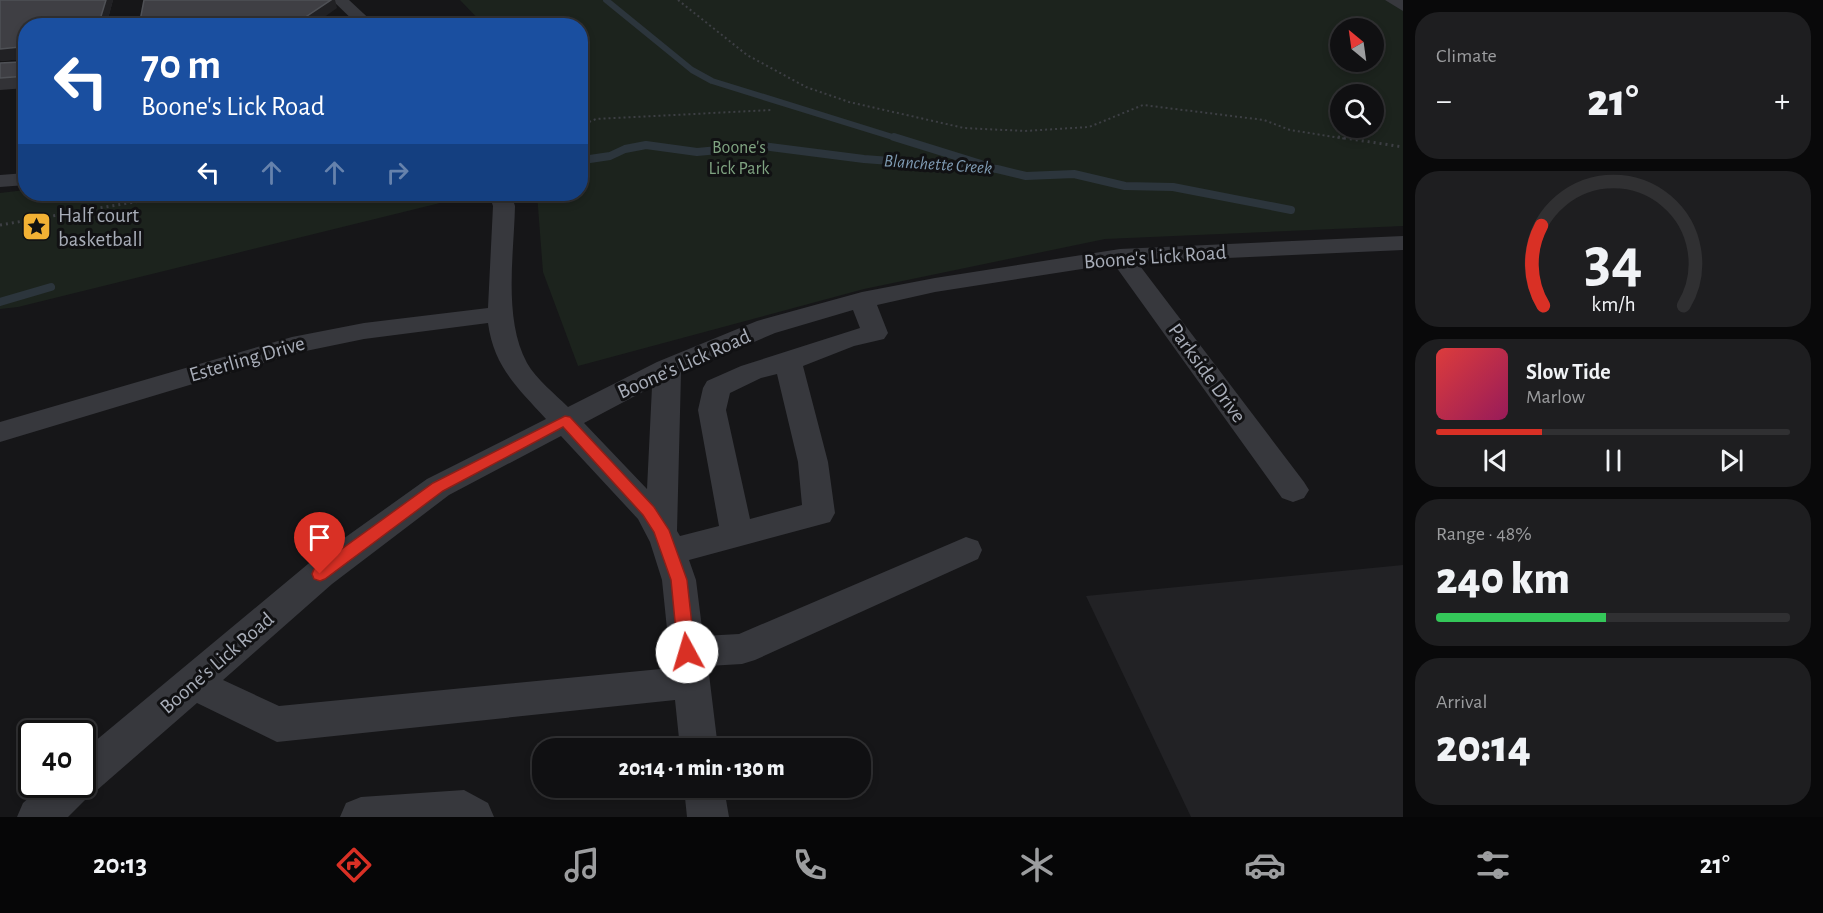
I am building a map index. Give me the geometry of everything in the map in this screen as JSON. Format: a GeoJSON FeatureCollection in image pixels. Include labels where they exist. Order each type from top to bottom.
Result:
{"type":"FeatureCollection","features":[{"type":"Feature","properties":{"kind":"street"},"geometry":{"type":"LineString","coordinates":[[340,0],[360,18]]}},
{"type":"Feature","properties":{"kind":"street"},"geometry":{"type":"LineString","coordinates":[[1394,0],[1403,6]]}},
{"type":"Feature","properties":{"kind":"street"},"geometry":{"type":"LineString","coordinates":[[0,181],[18,179]]}},
{"type":"Feature","properties":{"kind":"street"},"geometry":{"type":"LineString","coordinates":[[502,201],[500,314],[504,341],[516,369],[649,511],[666,541],[679,580],[698,738]]}},
{"type":"Feature","properties":{"kind":"street","name":"Boone's Lick Road"},"geometry":{"type":"LineString","coordinates":[[96,766],[320,574],[438,487],[667,368],[766,327],[862,300],[935,285],[1120,256],[1403,243]]}},
{"type":"Feature","properties":{"kind":"street","name":"Parkside Drive"},"geometry":{"type":"LineString","coordinates":[[1120,256],[1293,490]]}},
{"type":"Feature","properties":{"kind":"street"},"geometry":{"type":"LineString","coordinates":[[737,534],[712,410],[717,388],[751,372],[788,362],[846,340],[875,333],[862,300]]}},
{"type":"Feature","properties":{"kind":"street","name":"Esterling Drive"},"geometry":{"type":"LineString","coordinates":[[0,432],[292,345],[364,331],[500,314]]}},
{"type":"Feature","properties":{"kind":"street"},"geometry":{"type":"LineString","coordinates":[[666,541],[737,534],[819,513],[813,462],[788,362]]}},
{"type":"Feature","properties":{"kind":"street"},"geometry":{"type":"LineString","coordinates":[[666,541],[667,368]]}},
{"type":"Feature","properties":{"kind":"street"},"geometry":{"type":"LineString","coordinates":[[193,683],[277,724],[688,667],[741,649],[966,550]]}},
{"type":"Feature","properties":{"kind":"street"},"geometry":{"type":"LineString","coordinates":[[38,817],[59,798]]}},
{"type":"Feature","properties":{"kind":"street"},"geometry":{"type":"LineString","coordinates":[[705,798],[708,817]]}},
{"type":"Feature","properties":{"kind":"street"},"geometry":{"type":"LineString","coordinates":[[361,817],[464,810],[473,817]]}},
{"type":"Feature","properties":{"kind":"path"},"geometry":{"type":"LineString","coordinates":[[678,0],[747,55],[806,87],[849,102],[964,128],[1025,131],[1089,128],[1143,105],[1264,120],[1290,130],[1403,147]]}},
{"type":"Feature","properties":{"kind":"path"},"geometry":{"type":"LineString","coordinates":[[588,122],[596,119],[771,111]]}},
{"type":"Feature","properties":{"kind":"path"},"geometry":{"type":"LineString","coordinates":[[0,225],[140,201]]}},
{"type":"Feature","properties":{"kind":"shaded area"},"geometry":{"type":"Polygon","coordinates":[[[1403,565],[1403,817],[1191,817],[1086,596],[1403,565]]]}},
{"type":"Feature","properties":{"kind":"green space","name":"Boone's Lick Park"},"geometry":{"type":"Polygon","coordinates":[[[460,0],[1403,0],[1403,226],[1105,239],[864,289],[578,366],[543,272],[538,201],[588,201],[588,18],[477,18],[460,0]]]}},
{"type":"Feature","properties":{"kind":"green space"},"geometry":{"type":"Polygon","coordinates":[[[18,191],[18,201],[452,201],[18,307],[0,309],[0,193],[18,191]]]}},
{"type":"Feature","properties":{"kind":"building"},"geometry":{"type":"Polygon","coordinates":[[[0,0],[106,0],[100,18],[18,18],[18,47],[0,49],[0,0]]]}},
{"type":"Feature","properties":{"kind":"building"},"geometry":{"type":"Polygon","coordinates":[[[144,0],[331,0],[304,18],[141,18],[144,0]]]}},
{"type":"Feature","properties":{"kind":"building"},"geometry":{"type":"Polygon","coordinates":[[[18,62],[18,77],[0,78],[0,63],[18,62]]]}},
{"type":"Feature","properties":{"kind":"waterway"},"geometry":{"type":"LineString","coordinates":[[606,0],[692,70],[712,81],[899,139]]}},
{"type":"Feature","properties":{"kind":"waterway"},"geometry":{"type":"LineString","coordinates":[[894,137],[981,164]]}},
{"type":"Feature","properties":{"kind":"waterway","name":"Blanchette Creek"},"geometry":{"type":"LineString","coordinates":[[588,159],[610,156],[625,149],[646,145],[697,152],[762,146],[864,159],[997,169],[1026,176],[1074,174],[1125,186],[1173,187],[1291,210]]}},
{"type":"Feature","properties":{"kind":"waterway","name":"Blanchette Creek"},"geometry":{"type":"LineString","coordinates":[[0,302],[51,287]]}},
{"type":"Feature","properties":{"kind":"place","name":"Half court basketball"},"geometry":{"type":"Point","coordinates":[37,227]}},
{"type":"Feature","properties":{"kind":"route"},"geometry":{"type":"LineString","coordinates":[[320,574],[438,487],[565,421],[649,511],[661,530],[679,580],[687,652]]}}]}
